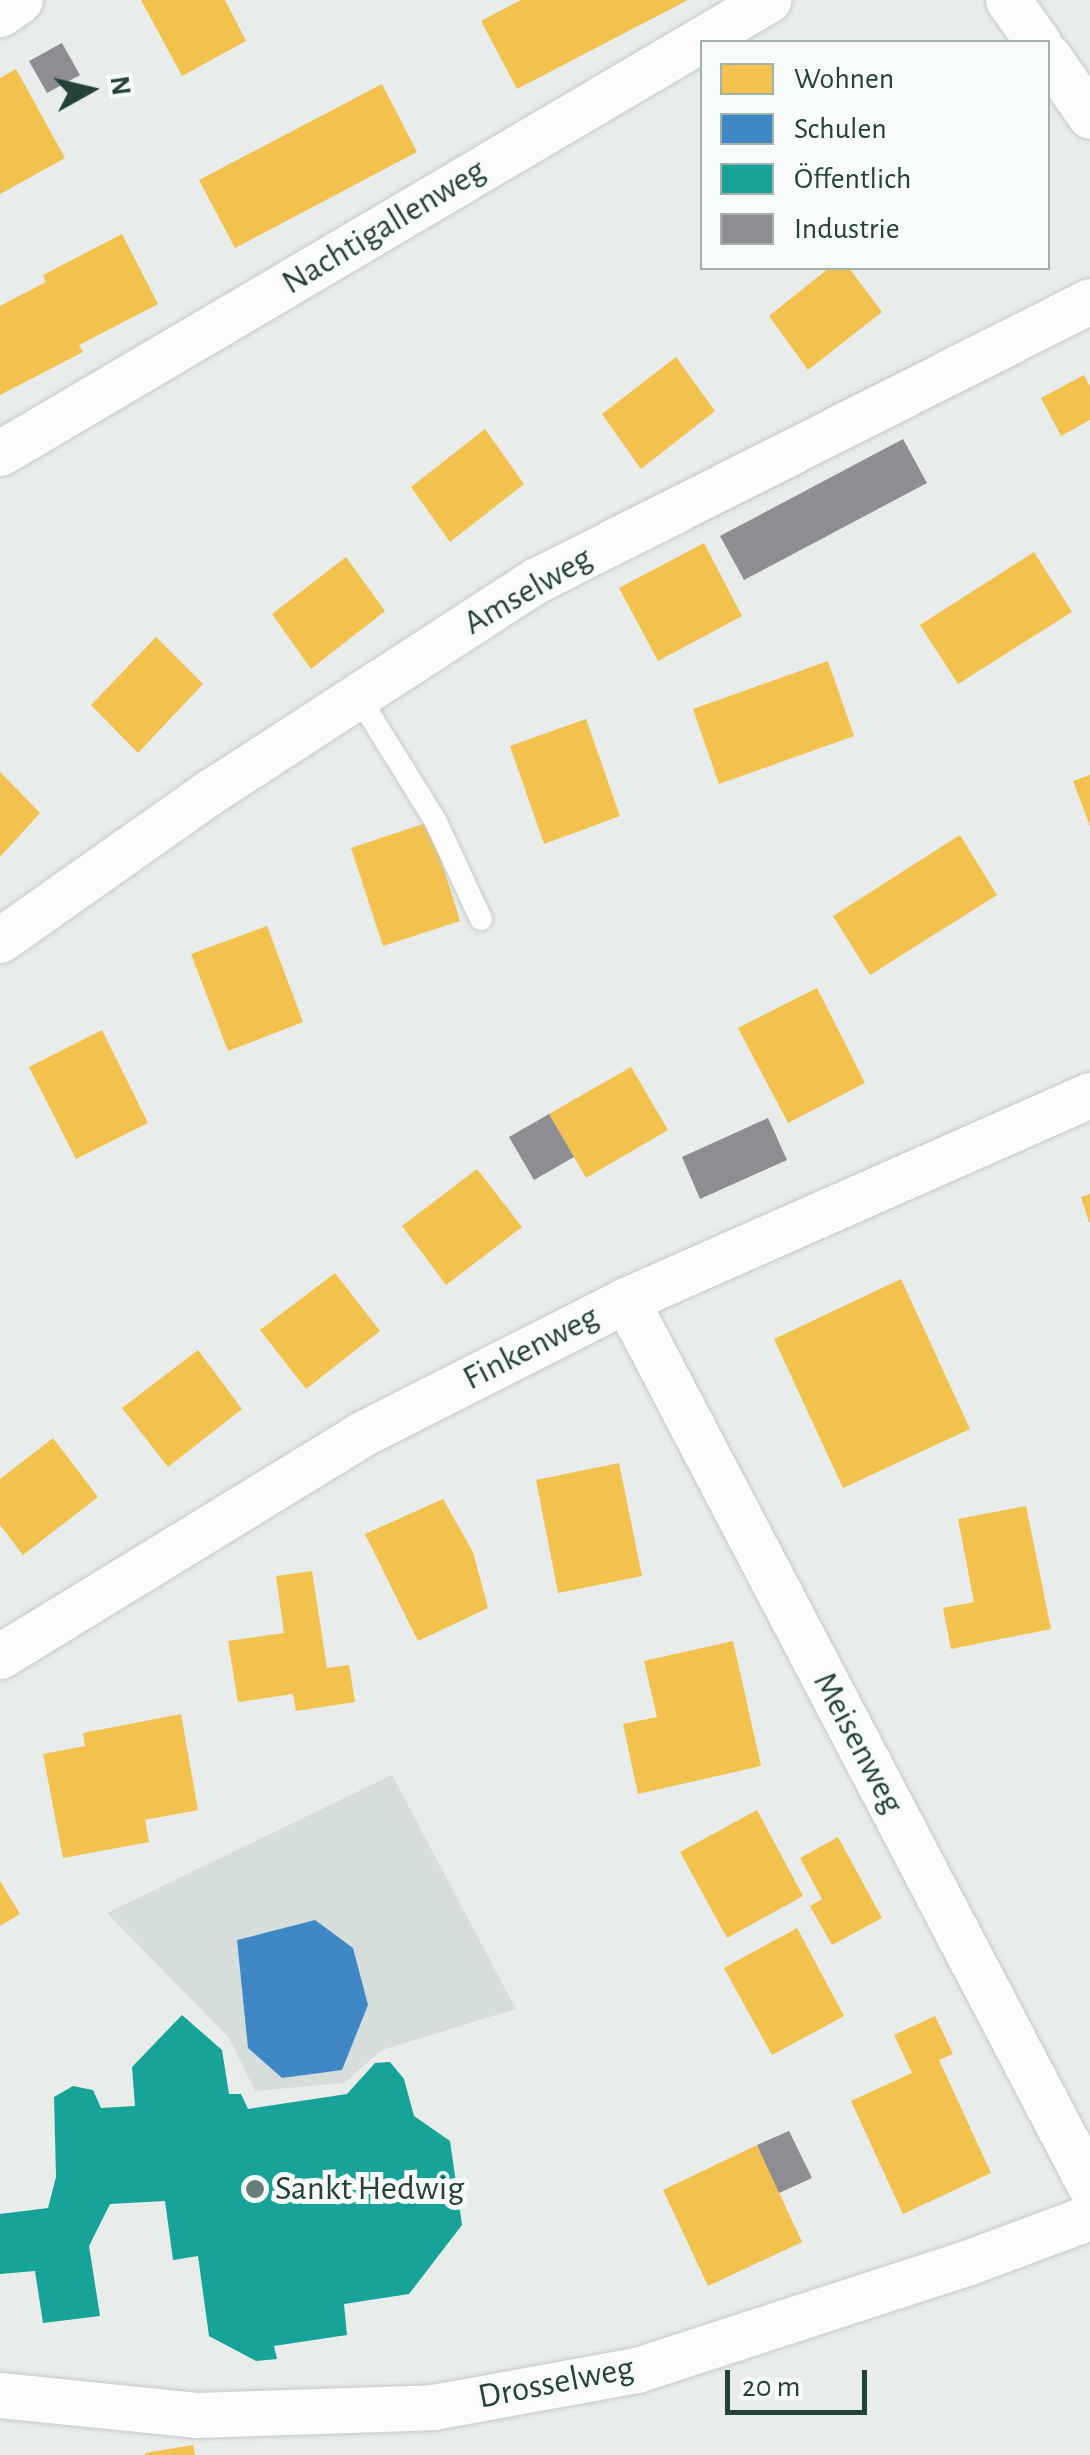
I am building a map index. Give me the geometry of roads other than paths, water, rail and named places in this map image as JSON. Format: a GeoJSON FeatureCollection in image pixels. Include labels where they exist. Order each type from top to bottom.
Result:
{"type":"FeatureCollection","features":[{"type":"Feature","properties":{"kind":"street"},"geometry":{"type":"LineString","coordinates":[[0,14],[20,0]]}},
{"type":"Feature","properties":{"kind":"street","name":"Nachtigallenweg"},"geometry":{"type":"LineString","coordinates":[[700,40],[768,0]]}},
{"type":"Feature","properties":{"kind":"street"},"geometry":{"type":"LineString","coordinates":[[1014,2],[1037,40]]}},
{"type":"Feature","properties":{"kind":"street","name":"Nachtigallenweg"},"geometry":{"type":"LineString","coordinates":[[0,453],[700,40]]}},
{"type":"Feature","properties":{"kind":"street"},"geometry":{"type":"LineString","coordinates":[[1050,59],[1090,116]]}},
{"type":"Feature","properties":{"kind":"street","name":"Amselweg"},"geometry":{"type":"LineString","coordinates":[[0,940],[210,792],[537,580],[1090,301]]}},
{"type":"Feature","properties":{"kind":"street","name":"Finkenweg"},"geometry":{"type":"LineString","coordinates":[[0,1656],[360,1435],[626,1300],[1090,1094]]}},
{"type":"Feature","properties":{"kind":"street","name":"Meisenweg"},"geometry":{"type":"LineString","coordinates":[[626,1300],[1090,2186]]}},
{"type":"Feature","properties":{"kind":"street","name":"Drosselweg"},"geometry":{"type":"LineString","coordinates":[[0,2395],[196,2415],[433,2407],[636,2370],[969,2262],[1090,2217]]}},
{"type":"Feature","properties":{"kind":"lane"},"geometry":{"type":"LineString","coordinates":[[358,696],[436,822],[481,920]]}},
{"type":"Feature","properties":{"kind":"place","name":"Sankt Hedwig"},"geometry":{"type":"Point","coordinates":[255,2189]}}]}
